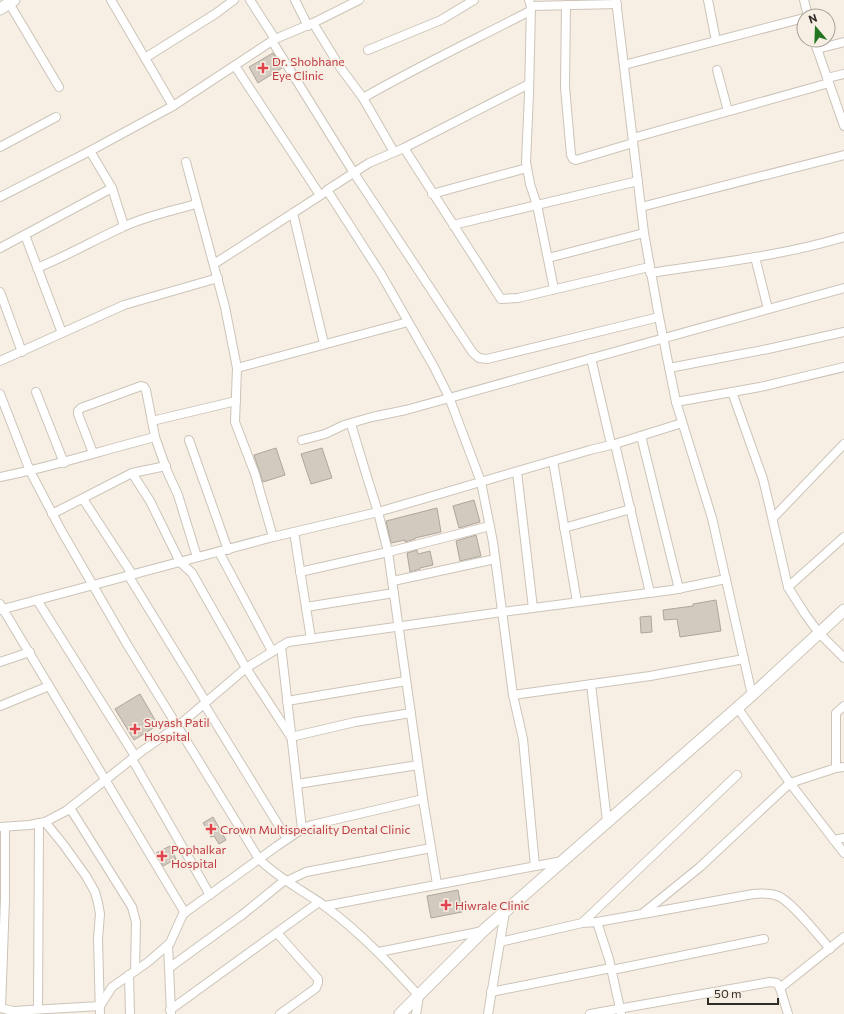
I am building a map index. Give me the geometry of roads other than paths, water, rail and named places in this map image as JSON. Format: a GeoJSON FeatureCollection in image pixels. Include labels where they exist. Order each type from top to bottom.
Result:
{"type":"FeatureCollection","features":[{"type":"Feature","properties":{"kind":"street"},"geometry":{"type":"LineString","coordinates":[[111,0],[173,106]]}},
{"type":"Feature","properties":{"kind":"street"},"geometry":{"type":"LineString","coordinates":[[145,58],[234,0]]}},
{"type":"Feature","properties":{"kind":"street"},"geometry":{"type":"LineString","coordinates":[[250,0],[354,173],[472,353],[479,358],[487,359],[659,317]]}},
{"type":"Feature","properties":{"kind":"street"},"geometry":{"type":"LineString","coordinates":[[295,0],[310,24],[363,98],[394,152]]}},
{"type":"Feature","properties":{"kind":"street"},"geometry":{"type":"LineString","coordinates":[[0,197],[173,106],[274,40],[359,0]]}},
{"type":"Feature","properties":{"kind":"street"},"geometry":{"type":"LineString","coordinates":[[368,50],[441,20],[474,0]]}},
{"type":"Feature","properties":{"kind":"street"},"geometry":{"type":"LineString","coordinates":[[708,0],[716,41]]}},
{"type":"Feature","properties":{"kind":"street"},"geometry":{"type":"LineString","coordinates":[[363,98],[407,73],[470,42],[530,6],[566,6],[616,2],[644,233],[663,338],[676,402],[712,518],[752,695]]}},
{"type":"Feature","properties":{"kind":"street"},"geometry":{"type":"LineString","coordinates":[[8,4],[59,87]]}},
{"type":"Feature","properties":{"kind":"street"},"geometry":{"type":"LineString","coordinates":[[530,6],[526,162],[530,184],[537,206],[554,290]]}},
{"type":"Feature","properties":{"kind":"street"},"geometry":{"type":"LineString","coordinates":[[566,6],[565,87],[571,155],[573,159],[576,160],[728,111],[828,81],[844,74]]}},
{"type":"Feature","properties":{"kind":"street"},"geometry":{"type":"LineString","coordinates":[[624,65],[796,20]]}},
{"type":"Feature","properties":{"kind":"street"},"geometry":{"type":"LineString","coordinates":[[844,42],[817,49],[828,81],[841,108],[844,126]]}},
{"type":"Feature","properties":{"kind":"street"},"geometry":{"type":"LineString","coordinates":[[235,66],[320,195]]}},
{"type":"Feature","properties":{"kind":"street"},"geometry":{"type":"LineString","coordinates":[[717,70],[728,111]]}},
{"type":"Feature","properties":{"kind":"street"},"geometry":{"type":"LineString","coordinates":[[214,264],[369,163],[404,148],[529,84]]}},
{"type":"Feature","properties":{"kind":"street"},"geometry":{"type":"LineString","coordinates":[[0,147],[56,117]]}},
{"type":"Feature","properties":{"kind":"street"},"geometry":{"type":"LineString","coordinates":[[404,148],[432,194],[454,225],[501,299],[518,298],[650,270],[754,257],[844,237]]}},
{"type":"Feature","properties":{"kind":"street"},"geometry":{"type":"LineString","coordinates":[[90,151],[112,188],[124,226]]}},
{"type":"Feature","properties":{"kind":"street"},"geometry":{"type":"LineString","coordinates":[[641,207],[844,155]]}},
{"type":"Feature","properties":{"kind":"street"},"geometry":{"type":"LineString","coordinates":[[186,162],[196,204],[218,278],[237,368],[235,422],[255,474],[273,537]]}},
{"type":"Feature","properties":{"kind":"street"},"geometry":{"type":"LineString","coordinates":[[432,194],[527,168]]}},
{"type":"Feature","properties":{"kind":"street"},"geometry":{"type":"LineString","coordinates":[[454,225],[638,181]]}},
{"type":"Feature","properties":{"kind":"street"},"geometry":{"type":"LineString","coordinates":[[0,248],[112,188]]}},
{"type":"Feature","properties":{"kind":"street"},"geometry":{"type":"LineString","coordinates":[[327,190],[381,274],[449,398],[481,482],[495,559],[513,695],[523,739],[535,866]]}},
{"type":"Feature","properties":{"kind":"street"},"geometry":{"type":"LineString","coordinates":[[37,268],[64,257],[124,226],[196,204]]}},
{"type":"Feature","properties":{"kind":"street"},"geometry":{"type":"LineString","coordinates":[[292,213],[324,344]]}},
{"type":"Feature","properties":{"kind":"street"},"geometry":{"type":"LineString","coordinates":[[548,258],[644,233]]}},
{"type":"Feature","properties":{"kind":"street"},"geometry":{"type":"LineString","coordinates":[[25,235],[62,333]]}},
{"type":"Feature","properties":{"kind":"street"},"geometry":{"type":"LineString","coordinates":[[754,257],[768,309]]}},
{"type":"Feature","properties":{"kind":"street"},"geometry":{"type":"LineString","coordinates":[[0,361],[124,305],[218,278]]}},
{"type":"Feature","properties":{"kind":"street"},"geometry":{"type":"LineString","coordinates":[[302,440],[325,434],[344,425],[372,417],[406,410],[844,288]]}},
{"type":"Feature","properties":{"kind":"street"},"geometry":{"type":"LineString","coordinates":[[0,292],[22,352]]}},
{"type":"Feature","properties":{"kind":"street"},"geometry":{"type":"LineString","coordinates":[[237,368],[408,322]]}},
{"type":"Feature","properties":{"kind":"street"},"geometry":{"type":"LineString","coordinates":[[669,368],[768,349],[844,332]]}},
{"type":"Feature","properties":{"kind":"street"},"geometry":{"type":"LineString","coordinates":[[590,358],[631,509],[650,593]]}},
{"type":"Feature","properties":{"kind":"street"},"geometry":{"type":"LineString","coordinates":[[676,402],[732,392],[844,367]]}},
{"type":"Feature","properties":{"kind":"street"},"geometry":{"type":"LineString","coordinates":[[93,454],[78,411],[81,408],[141,386],[144,387],[146,390],[155,437],[178,495],[197,557]]}},
{"type":"Feature","properties":{"kind":"street"},"geometry":{"type":"LineString","coordinates":[[36,392],[64,463]]}},
{"type":"Feature","properties":{"kind":"street"},"geometry":{"type":"LineString","coordinates":[[732,392],[763,479],[788,587],[805,614],[820,633],[844,658]]}},
{"type":"Feature","properties":{"kind":"street"},"geometry":{"type":"LineString","coordinates":[[0,394],[30,471],[52,514],[92,585],[259,859],[286,881],[322,904],[349,925],[379,952],[419,996]]}},
{"type":"Feature","properties":{"kind":"street"},"geometry":{"type":"LineString","coordinates":[[152,421],[236,401]]}},
{"type":"Feature","properties":{"kind":"street"},"geometry":{"type":"LineString","coordinates":[[185,913],[30,652],[1,607],[37,600],[273,537],[378,512],[682,423]]}},
{"type":"Feature","properties":{"kind":"street"},"geometry":{"type":"LineString","coordinates":[[351,424],[378,512],[388,552],[423,799],[437,884]]}},
{"type":"Feature","properties":{"kind":"street"},"geometry":{"type":"LineString","coordinates":[[641,436],[679,588]]}},
{"type":"Feature","properties":{"kind":"street"},"geometry":{"type":"LineString","coordinates":[[0,477],[64,463],[155,437]]}},
{"type":"Feature","properties":{"kind":"street"},"geometry":{"type":"LineString","coordinates":[[188,440],[228,550]]}},
{"type":"Feature","properties":{"kind":"street"},"geometry":{"type":"LineString","coordinates":[[773,518],[844,444]]}},
{"type":"Feature","properties":{"kind":"street"},"geometry":{"type":"LineString","coordinates":[[553,461],[577,602]]}},
{"type":"Feature","properties":{"kind":"street"},"geometry":{"type":"LineString","coordinates":[[52,514],[132,473],[166,466]]}},
{"type":"Feature","properties":{"kind":"street"},"geometry":{"type":"LineString","coordinates":[[517,472],[533,608]]}},
{"type":"Feature","properties":{"kind":"street"},"geometry":{"type":"LineString","coordinates":[[132,473],[150,501],[180,562],[192,573],[246,668],[291,737]]}},
{"type":"Feature","properties":{"kind":"street"},"geometry":{"type":"LineString","coordinates":[[83,499],[130,575],[287,839]]}},
{"type":"Feature","properties":{"kind":"street"},"geometry":{"type":"LineString","coordinates":[[564,528],[631,509]]}},
{"type":"Feature","properties":{"kind":"street"},"geometry":{"type":"LineString","coordinates":[[300,572],[388,552],[490,526]]}},
{"type":"Feature","properties":{"kind":"street"},"geometry":{"type":"LineString","coordinates":[[294,532],[311,639]]}},
{"type":"Feature","properties":{"kind":"street"},"geometry":{"type":"LineString","coordinates":[[788,587],[844,538]]}},
{"type":"Feature","properties":{"kind":"street"},"geometry":{"type":"LineString","coordinates":[[219,552],[272,651]]}},
{"type":"Feature","properties":{"kind":"street"},"geometry":{"type":"LineString","coordinates":[[393,581],[495,559]]}},
{"type":"Feature","properties":{"kind":"street"},"geometry":{"type":"LineString","coordinates":[[100,1010],[13,1012],[1,1008],[5,899],[2,827],[42,823],[70,808],[105,779],[178,726],[246,668],[288,642],[650,593],[726,579]]}},
{"type":"Feature","properties":{"kind":"street"},"geometry":{"type":"LineString","coordinates":[[306,607],[394,593]]}},
{"type":"Feature","properties":{"kind":"street"},"geometry":{"type":"LineString","coordinates":[[37,600],[133,758],[210,895]]}},
{"type":"Feature","properties":{"kind":"street"},"geometry":{"type":"LineString","coordinates":[[400,1014],[483,931],[752,695],[844,610]]}},
{"type":"Feature","properties":{"kind":"street"},"geometry":{"type":"LineString","coordinates":[[281,646],[302,829]]}},
{"type":"Feature","properties":{"kind":"street"},"geometry":{"type":"LineString","coordinates":[[0,662],[30,652]]}},
{"type":"Feature","properties":{"kind":"street"},"geometry":{"type":"LineString","coordinates":[[513,695],[650,676],[744,659]]}},
{"type":"Feature","properties":{"kind":"street"},"geometry":{"type":"LineString","coordinates":[[287,701],[406,681]]}},
{"type":"Feature","properties":{"kind":"street"},"geometry":{"type":"LineString","coordinates":[[591,684],[608,821]]}},
{"type":"Feature","properties":{"kind":"street"},"geometry":{"type":"LineString","coordinates":[[0,706],[49,686]]}},
{"type":"Feature","properties":{"kind":"street"},"geometry":{"type":"LineString","coordinates":[[642,914],[700,867],[790,783],[840,767],[836,713],[844,706]]}},
{"type":"Feature","properties":{"kind":"street"},"geometry":{"type":"LineString","coordinates":[[738,707],[790,783],[844,853]]}},
{"type":"Feature","properties":{"kind":"street"},"geometry":{"type":"LineString","coordinates":[[291,737],[355,722],[411,712]]}},
{"type":"Feature","properties":{"kind":"street"},"geometry":{"type":"LineString","coordinates":[[297,784],[418,765]]}},
{"type":"Feature","properties":{"kind":"street"},"geometry":{"type":"LineString","coordinates":[[582,923],[737,775]]}},
{"type":"Feature","properties":{"kind":"street"},"geometry":{"type":"LineString","coordinates":[[100,1010],[112,987],[170,942],[185,913],[302,829],[347,816],[423,799]]}},
{"type":"Feature","properties":{"kind":"street"},"geometry":{"type":"LineString","coordinates":[[70,808],[132,907],[136,922],[130,1014]]}},
{"type":"Feature","properties":{"kind":"street"},"geometry":{"type":"LineString","coordinates":[[42,823],[63,844],[86,876],[95,892],[100,914],[98,939],[100,1010]]}},
{"type":"Feature","properties":{"kind":"street"},"geometry":{"type":"LineString","coordinates":[[41,1011],[42,823]]}},
{"type":"Feature","properties":{"kind":"street"},"geometry":{"type":"LineString","coordinates":[[834,840],[844,838]]}},
{"type":"Feature","properties":{"kind":"street"},"geometry":{"type":"LineString","coordinates":[[169,968],[286,881],[306,872],[431,848]]}},
{"type":"Feature","properties":{"kind":"street"},"geometry":{"type":"LineString","coordinates":[[170,1012],[277,933],[322,904],[562,861]]}},
{"type":"Feature","properties":{"kind":"street"},"geometry":{"type":"LineString","coordinates":[[500,942],[582,923],[597,922],[753,894],[771,894],[780,897],[788,903],[830,948]]}},
{"type":"Feature","properties":{"kind":"street"},"geometry":{"type":"LineString","coordinates":[[488,1014],[505,912]]}},
{"type":"Feature","properties":{"kind":"street"},"geometry":{"type":"LineString","coordinates":[[597,922],[611,969],[621,1011]]}},
{"type":"Feature","properties":{"kind":"street"},"geometry":{"type":"LineString","coordinates":[[379,952],[483,931]]}},
{"type":"Feature","properties":{"kind":"street"},"geometry":{"type":"LineString","coordinates":[[277,933],[318,979],[316,988],[280,1014]]}},
{"type":"Feature","properties":{"kind":"street"},"geometry":{"type":"LineString","coordinates":[[780,988],[844,937]]}},
{"type":"Feature","properties":{"kind":"street"},"geometry":{"type":"LineString","coordinates":[[491,992],[764,939]]}},
{"type":"Feature","properties":{"kind":"street"},"geometry":{"type":"LineString","coordinates":[[168,944],[170,1012]]}},
{"type":"Feature","properties":{"kind":"street"},"geometry":{"type":"LineString","coordinates":[[590,1014],[621,1011],[770,982],[776,983],[780,988],[788,1014]]}},
{"type":"Feature","properties":{"kind":"street"},"geometry":{"type":"LineString","coordinates":[[416,1014],[419,996]]}},
{"type":"Feature","properties":{"kind":"place","name":"Dr. Shobhane Eye Clinic"},"geometry":{"type":"Point","coordinates":[263,68]}},
{"type":"Feature","properties":{"kind":"place","name":"Suyash Patil Hospital"},"geometry":{"type":"Point","coordinates":[135,729]}},
{"type":"Feature","properties":{"kind":"place","name":"Crown Multispeciality Dental Clinic"},"geometry":{"type":"Point","coordinates":[211,829]}},
{"type":"Feature","properties":{"kind":"place","name":"Pophalkar Hospital"},"geometry":{"type":"Point","coordinates":[162,856]}},
{"type":"Feature","properties":{"kind":"place","name":"Hiwrale Clinic"},"geometry":{"type":"Point","coordinates":[446,905]}}]}
